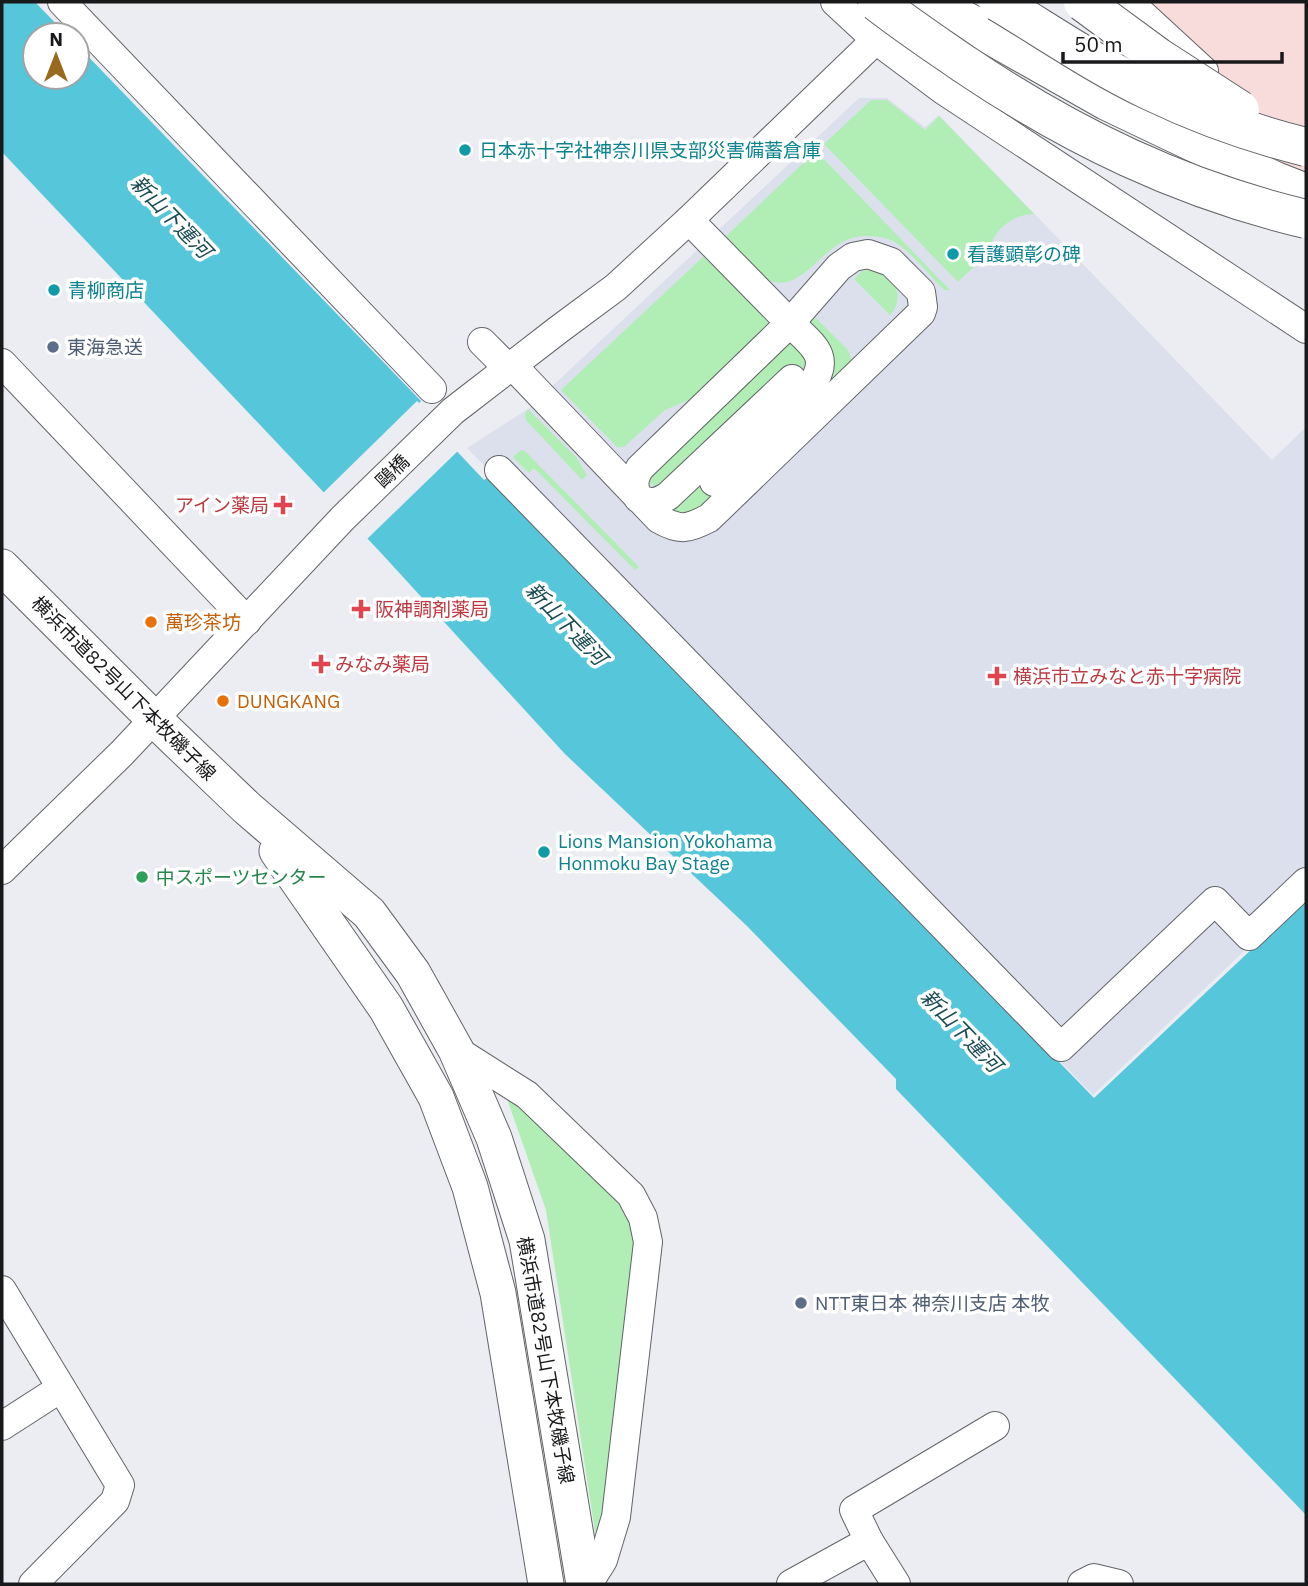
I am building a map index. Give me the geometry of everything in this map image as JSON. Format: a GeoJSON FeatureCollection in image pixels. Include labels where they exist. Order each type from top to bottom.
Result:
{"type":"FeatureCollection","features":[{"type":"Feature","properties":{"kind":"highway"},"geometry":{"type":"LineString","coordinates":[[877,2],[1007,93],[1108,149],[1206,190],[1306,219]]}},
{"type":"Feature","properties":{"kind":"highway"},"geometry":{"type":"LineString","coordinates":[[890,2],[948,54]]}},
{"type":"Feature","properties":{"kind":"highway"},"geometry":{"type":"LineString","coordinates":[[932,2],[1107,101],[1275,181],[1306,193]]}},
{"type":"Feature","properties":{"kind":"highway"},"geometry":{"type":"LineString","coordinates":[[998,2],[1150,91],[1238,127],[1306,146]]}},
{"type":"Feature","properties":{"kind":"highway"},"geometry":{"type":"LineString","coordinates":[[1083,2],[1158,57],[1247,114],[1306,146]]}},
{"type":"Feature","properties":{"kind":"main road","name":"横浜市道82号山下本牧磯子線"},"geometry":{"type":"LineString","coordinates":[[2,567],[153,719],[247,808],[369,913],[413,973],[456,1050],[494,1138],[527,1241],[586,1584]]}},
{"type":"Feature","properties":{"kind":"main road","name":"横浜市道82号山下本牧磯子線"},"geometry":{"type":"LineString","coordinates":[[247,808],[386,1008],[436,1097],[470,1187],[498,1293],[546,1584]]}},
{"type":"Feature","properties":{"kind":"street"},"geometry":{"type":"LineString","coordinates":[[62,2],[432,389]]}},
{"type":"Feature","properties":{"kind":"street"},"geometry":{"type":"LineString","coordinates":[[835,2],[876,40],[943,90],[1306,329]]}},
{"type":"Feature","properties":{"kind":"street","name":"鷗橋"},"geometry":{"type":"LineString","coordinates":[[2,870],[122,753],[343,518],[453,411],[616,288],[916,2]]}},
{"type":"Feature","properties":{"kind":"street"},"geometry":{"type":"LineString","coordinates":[[1129,2],[1306,168]]}},
{"type":"Feature","properties":{"kind":"street"},"geometry":{"type":"LineString","coordinates":[[689,220],[819,354],[821,362],[819,376],[810,387],[714,482]]}},
{"type":"Feature","properties":{"kind":"street"},"geometry":{"type":"LineString","coordinates":[[475,348],[505,371],[659,519],[681,528],[709,518],[917,318],[921,313],[921,292],[891,262],[868,254],[852,257],[839,267],[790,323],[640,468],[633,483],[638,498],[653,503],[668,496],[792,379]]}},
{"type":"Feature","properties":{"kind":"street"},"geometry":{"type":"LineString","coordinates":[[2,363],[247,621]]}},
{"type":"Feature","properties":{"kind":"street"},"geometry":{"type":"LineString","coordinates":[[499,470],[1061,1047],[1214,901],[1250,936],[1306,882]]}},
{"type":"Feature","properties":{"kind":"street"},"geometry":{"type":"LineString","coordinates":[[456,1050],[527,1096],[631,1195],[643,1218],[648,1242],[616,1517],[603,1560],[586,1584]]}},
{"type":"Feature","properties":{"kind":"street"},"geometry":{"type":"LineString","coordinates":[[2,1290],[120,1485],[115,1502],[33,1584]]}},
{"type":"Feature","properties":{"kind":"street"},"geometry":{"type":"LineString","coordinates":[[2,1426],[61,1388]]}},
{"type":"Feature","properties":{"kind":"street"},"geometry":{"type":"LineString","coordinates":[[896,1584],[869,1541],[854,1510],[995,1426]]}},
{"type":"Feature","properties":{"kind":"street"},"geometry":{"type":"LineString","coordinates":[[791,1584],[869,1541]]}},
{"type":"Feature","properties":{"kind":"street"},"geometry":{"type":"LineString","coordinates":[[1082,1584],[1094,1578],[1119,1584]]}},
{"type":"Feature","properties":{"kind":"shaded area"},"geometry":{"type":"Polygon","coordinates":[[[1114,2],[1306,2],[1306,189],[1114,2]]]}},
{"type":"Feature","properties":{"kind":"shaded area","name":"横浜市立みなと赤十字病院"},"geometry":{"type":"Polygon","coordinates":[[[859,98],[887,98],[925,127],[939,115],[1272,460],[1306,427],[1306,892],[1093,1095],[467,448],[528,409],[859,98]]]}},
{"type":"Feature","properties":{"kind":"green space"},"geometry":{"type":"Polygon","coordinates":[[[871,100],[887,100],[925,130],[939,116],[1034,214],[1015,218],[1005,224],[987,252],[958,282],[824,144],[871,100]]]}},
{"type":"Feature","properties":{"kind":"green space"},"geometry":{"type":"Polygon","coordinates":[[[816,151],[950,290],[944,290],[900,245],[880,237],[851,238],[838,245],[804,273],[781,283],[763,277],[745,261],[724,238],[816,151]]]}},
{"type":"Feature","properties":{"kind":"green space"},"geometry":{"type":"Polygon","coordinates":[[[704,256],[770,324],[698,396],[665,410],[624,447],[617,447],[561,390],[704,256]]]}},
{"type":"Feature","properties":{"kind":"green space"},"geometry":{"type":"Polygon","coordinates":[[[867,270],[883,274],[894,285],[897,300],[890,315],[854,279],[867,270]]]}},
{"type":"Feature","properties":{"kind":"green space"},"geometry":{"type":"Polygon","coordinates":[[[813,318],[848,350],[851,361],[848,372],[709,508],[691,513],[673,509],[673,504],[695,484],[698,487],[707,477],[721,490],[824,389],[832,369],[832,361],[808,325],[808,321],[813,318]]]}},
{"type":"Feature","properties":{"kind":"green space"},"geometry":{"type":"Polygon","coordinates":[[[790,344],[810,360],[811,372],[666,487],[651,484],[648,479],[790,344]]]}},
{"type":"Feature","properties":{"kind":"green space"},"geometry":{"type":"Polygon","coordinates":[[[528,409],[576,457],[587,475],[582,480],[526,420],[528,409]]]}},
{"type":"Feature","properties":{"kind":"green space"},"geometry":{"type":"Polygon","coordinates":[[[521,450],[525,451],[639,567],[635,570],[534,468],[529,473],[513,457],[521,450]]]}},
{"type":"Feature","properties":{"kind":"green space"},"geometry":{"type":"Polygon","coordinates":[[[500,1079],[631,1207],[640,1253],[600,1527],[595,1532],[546,1210],[500,1079]]]}},
{"type":"Feature","properties":{"kind":"water","name":"新山下運河"},"geometry":{"type":"Polygon","coordinates":[[[2,2],[35,2],[53,21],[21,21],[21,91],[91,91],[91,59],[421,401],[416,408],[484,480],[491,475],[1094,1098],[1306,898],[1306,1515],[896,1089],[896,1079],[747,926],[565,754],[382,554],[2,152],[2,2]]]}},
{"type":"Feature","properties":{"kind":"pier"},"geometry":{"type":"Polygon","coordinates":[[[417,401],[460,449],[365,541],[321,495],[417,401]]]}},
{"type":"Feature","properties":{"kind":"place","name":"日本赤十字社神奈川県支部災害備蓄倉庫"},"geometry":{"type":"Point","coordinates":[465,150]}},
{"type":"Feature","properties":{"kind":"place","name":"看護顕彰の碑"},"geometry":{"type":"Point","coordinates":[953,254]}},
{"type":"Feature","properties":{"kind":"place","name":"青柳商店"},"geometry":{"type":"Point","coordinates":[54,290]}},
{"type":"Feature","properties":{"kind":"place","name":"東海急送"},"geometry":{"type":"Point","coordinates":[53,347]}},
{"type":"Feature","properties":{"kind":"place","name":"アイン薬局"},"geometry":{"type":"Point","coordinates":[283,505]}},
{"type":"Feature","properties":{"kind":"place","name":"阪神調剤薬局"},"geometry":{"type":"Point","coordinates":[361,609]}},
{"type":"Feature","properties":{"kind":"place","name":"萬珍茶坊"},"geometry":{"type":"Point","coordinates":[151,622]}},
{"type":"Feature","properties":{"kind":"place","name":"みなみ薬局"},"geometry":{"type":"Point","coordinates":[321,664]}},
{"type":"Feature","properties":{"kind":"place","name":"横浜市立みなと赤十字病院"},"geometry":{"type":"Point","coordinates":[997,676]}},
{"type":"Feature","properties":{"kind":"place","name":"DUNGKANG"},"geometry":{"type":"Point","coordinates":[223,701]}},
{"type":"Feature","properties":{"kind":"place","name":"Lions Mansion Yokohama Honmoku Bay Stage"},"geometry":{"type":"Point","coordinates":[544,852]}},
{"type":"Feature","properties":{"kind":"place","name":"中スポーツセンター"},"geometry":{"type":"Point","coordinates":[142,877]}},
{"type":"Feature","properties":{"kind":"place","name":"NTT東日本 神奈川支店 本牧"},"geometry":{"type":"Point","coordinates":[801,1303]}}]}
